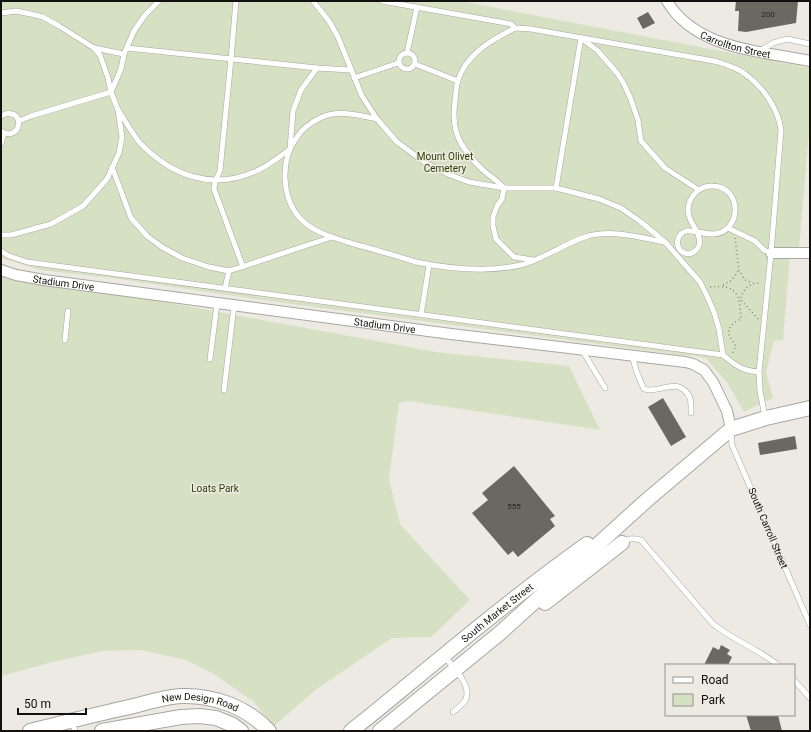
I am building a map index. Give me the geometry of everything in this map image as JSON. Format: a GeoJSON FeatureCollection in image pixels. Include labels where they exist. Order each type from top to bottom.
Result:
{"type":"FeatureCollection","features":[{"type":"Feature","properties":{"kind":"main road","name":"South Market Street"},"geometry":{"type":"LineString","coordinates":[[380,731],[500,633],[647,500],[731,429],[766,418],[810,408]]}},
{"type":"Feature","properties":{"kind":"main road","name":"South Market Street"},"geometry":{"type":"LineString","coordinates":[[351,731],[550,570],[647,500]]}},
{"type":"Feature","properties":{"kind":"main road"},"geometry":{"type":"LineString","coordinates":[[500,633],[537,610],[622,543]]}},
{"type":"Feature","properties":{"kind":"main road","name":"New Design Road"},"geometry":{"type":"LineString","coordinates":[[30,731],[73,725],[180,696],[204,697],[224,702],[245,711],[264,725],[269,731]]}},
{"type":"Feature","properties":{"kind":"main road","name":"New Design Road"},"geometry":{"type":"LineString","coordinates":[[102,731],[181,717],[199,716],[216,718],[241,731]]}},
{"type":"Feature","properties":{"kind":"street","name":"Carrollton Street"},"geometry":{"type":"LineString","coordinates":[[669,5],[684,23],[701,34],[736,47],[810,61]]}},
{"type":"Feature","properties":{"kind":"street"},"geometry":{"type":"LineString","coordinates":[[771,254],[810,253]]}},
{"type":"Feature","properties":{"kind":"street","name":"Stadium Drive"},"geometry":{"type":"LineString","coordinates":[[1,270],[16,275],[44,280],[217,304],[685,362],[693,364],[704,370],[713,382],[727,411],[731,429]]}},
{"type":"Feature","properties":{"kind":"lane"},"geometry":{"type":"LineString","coordinates":[[18,119],[111,92],[121,69],[124,54],[134,31],[145,15],[159,1]]}},
{"type":"Feature","properties":{"kind":"lane"},"geometry":{"type":"LineString","coordinates":[[236,1],[220,171],[215,181],[214,189],[243,266]]}},
{"type":"Feature","properties":{"kind":"lane"},"geometry":{"type":"LineString","coordinates":[[313,1],[338,37],[350,70],[362,96],[377,119],[397,142],[427,164],[469,182],[504,188],[556,188],[593,198],[621,208],[664,242],[700,282],[714,312],[719,329],[723,355]]}},
{"type":"Feature","properties":{"kind":"lane"},"geometry":{"type":"LineString","coordinates":[[382,1],[511,24],[515,28]]}},
{"type":"Feature","properties":{"kind":"lane"},"geometry":{"type":"LineString","coordinates":[[407,53],[417,7]]}},
{"type":"Feature","properties":{"kind":"lane"},"geometry":{"type":"LineString","coordinates":[[1,14],[16,11],[43,17],[94,48],[124,54]]}},
{"type":"Feature","properties":{"kind":"lane"},"geometry":{"type":"LineString","coordinates":[[534,260],[514,257],[496,240],[493,226],[493,216],[502,199],[504,188],[499,181],[470,157],[461,144],[456,128],[453,111],[458,81],[466,64],[473,56],[490,41],[515,28],[531,29],[714,61],[731,66],[744,73],[756,84],[774,106],[779,118],[781,130],[771,254],[759,372],[760,391],[766,418]]}},
{"type":"Feature","properties":{"kind":"lane"},"geometry":{"type":"LineString","coordinates":[[556,188],[581,38]]}},
{"type":"Feature","properties":{"kind":"lane"},"geometry":{"type":"LineString","coordinates":[[581,38],[598,51],[617,73],[624,84],[638,120],[641,141],[665,168],[699,190]]}},
{"type":"Feature","properties":{"kind":"lane"},"geometry":{"type":"LineString","coordinates":[[760,51],[773,43],[787,39],[810,44]]}},
{"type":"Feature","properties":{"kind":"lane"},"geometry":{"type":"LineString","coordinates":[[94,48],[100,56],[108,78],[111,92],[118,110],[122,137]]}},
{"type":"Feature","properties":{"kind":"lane"},"geometry":{"type":"LineString","coordinates":[[127,48],[317,68],[350,70]]}},
{"type":"Feature","properties":{"kind":"lane"},"geometry":{"type":"LineString","coordinates":[[398,63],[401,55],[407,53],[413,55],[415,64]]}},
{"type":"Feature","properties":{"kind":"lane"},"geometry":{"type":"LineString","coordinates":[[354,78],[398,63]]}},
{"type":"Feature","properties":{"kind":"lane"},"geometry":{"type":"LineString","coordinates":[[398,63],[404,69],[408,69],[415,64]]}},
{"type":"Feature","properties":{"kind":"lane"},"geometry":{"type":"LineString","coordinates":[[415,64],[458,81]]}},
{"type":"Feature","properties":{"kind":"lane"},"geometry":{"type":"LineString","coordinates":[[317,68],[301,90],[293,111],[290,149],[286,166],[285,183],[289,199],[296,214],[315,230],[332,237],[416,262],[472,270],[496,269],[522,264],[586,237],[611,233],[634,235],[664,242]]}},
{"type":"Feature","properties":{"kind":"lane"},"geometry":{"type":"LineString","coordinates":[[118,110],[140,143],[158,160],[176,171],[215,181],[236,179],[256,172],[290,149],[297,137],[306,127],[320,118],[334,114],[347,113],[377,119]]}},
{"type":"Feature","properties":{"kind":"lane"},"geometry":{"type":"LineString","coordinates":[[1,116],[12,113],[18,119],[19,125],[15,132],[8,134],[2,132],[1,144]]}},
{"type":"Feature","properties":{"kind":"lane"},"geometry":{"type":"LineString","coordinates":[[1,235],[11,235],[51,224],[83,206],[107,179],[118,154],[122,137],[128,124]]}},
{"type":"Feature","properties":{"kind":"lane"},"geometry":{"type":"LineString","coordinates":[[112,167],[131,218],[146,236],[182,258],[209,267],[229,271],[332,237]]}},
{"type":"Feature","properties":{"kind":"lane"},"geometry":{"type":"LineString","coordinates":[[699,190],[691,198],[688,210],[689,218],[698,232],[700,244],[695,252],[690,254],[680,250],[678,246],[677,241],[683,232],[688,231],[698,232],[714,234],[722,232],[733,222],[736,214],[736,206],[733,198],[722,188],[706,186],[699,190]]}},
{"type":"Feature","properties":{"kind":"lane"},"geometry":{"type":"LineString","coordinates":[[728,228],[755,241],[764,250],[771,254]]}},
{"type":"Feature","properties":{"kind":"lane"},"geometry":{"type":"LineString","coordinates":[[674,253],[680,250]]}},
{"type":"Feature","properties":{"kind":"lane"},"geometry":{"type":"LineString","coordinates":[[1,251],[8,256],[27,262],[723,355],[739,368],[759,372]]}},
{"type":"Feature","properties":{"kind":"lane"},"geometry":{"type":"LineString","coordinates":[[421,315],[430,265]]}},
{"type":"Feature","properties":{"kind":"lane"},"geometry":{"type":"LineString","coordinates":[[226,288],[229,271]]}},
{"type":"Feature","properties":{"kind":"lane"},"geometry":{"type":"LineString","coordinates":[[210,359],[217,304]]}},
{"type":"Feature","properties":{"kind":"lane"},"geometry":{"type":"LineString","coordinates":[[224,390],[234,306]]}},
{"type":"Feature","properties":{"kind":"lane"},"geometry":{"type":"LineString","coordinates":[[65,340],[68,311]]}},
{"type":"Feature","properties":{"kind":"lane"},"geometry":{"type":"LineString","coordinates":[[581,349],[604,388]]}},
{"type":"Feature","properties":{"kind":"lane"},"geometry":{"type":"LineString","coordinates":[[632,355],[637,373],[644,389],[649,391],[676,386],[682,388],[690,396],[691,413]]}},
{"type":"Feature","properties":{"kind":"lane","name":"South Carroll Street"},"geometry":{"type":"LineString","coordinates":[[731,429],[732,445],[810,625]]}},
{"type":"Feature","properties":{"kind":"lane"},"geometry":{"type":"LineString","coordinates":[[622,543],[629,538],[641,540],[713,624],[722,632],[777,664]]}},
{"type":"Feature","properties":{"kind":"lane"},"geometry":{"type":"LineString","coordinates":[[444,655],[464,680],[467,689],[467,698],[461,706],[453,712]]}},
{"type":"Feature","properties":{"kind":"lane"},"geometry":{"type":"LineString","coordinates":[[795,681],[810,698]]}},
{"type":"Feature","properties":{"kind":"path"},"geometry":{"type":"LineString","coordinates":[[735,231],[735,246],[739,270],[745,280],[754,283],[768,283]]}},
{"type":"Feature","properties":{"kind":"path"},"geometry":{"type":"LineString","coordinates":[[722,286],[732,280],[739,270]]}},
{"type":"Feature","properties":{"kind":"path"},"geometry":{"type":"LineString","coordinates":[[728,359],[735,350],[736,346],[728,333],[729,328],[732,324],[741,319],[740,300],[743,292],[750,284],[754,283]]}},
{"type":"Feature","properties":{"kind":"path"},"geometry":{"type":"LineString","coordinates":[[702,288],[726,286],[734,291],[764,327]]}},
{"type":"Feature","properties":{"kind":"green space","name":"Mount Olivet Cemetery"},"geometry":{"type":"Polygon","coordinates":[[[1,1],[460,1],[810,68],[810,122],[799,248],[790,254],[783,340],[774,341],[766,372],[773,398],[744,412],[728,384],[706,358],[277,302],[111,278],[40,270],[1,258],[1,1]]]}},
{"type":"Feature","properties":{"kind":"green space","name":"Loats Park"},"geometry":{"type":"Polygon","coordinates":[[[1,270],[56,282],[436,352],[569,366],[600,430],[409,401],[399,403],[389,479],[400,524],[470,600],[431,637],[392,638],[318,688],[273,727],[254,702],[214,674],[186,660],[141,650],[102,651],[1,676],[1,270]]]}},
{"type":"Feature","properties":{"kind":"building"},"geometry":{"type":"Polygon","coordinates":[[[736,1],[798,1],[796,23],[746,32],[738,31],[739,11],[735,11],[736,1]]]}},
{"type":"Feature","properties":{"kind":"building"},"geometry":{"type":"Polygon","coordinates":[[[648,12],[655,23],[643,29],[637,18],[648,12]]]}},
{"type":"Feature","properties":{"kind":"building"},"geometry":{"type":"Polygon","coordinates":[[[663,398],[686,437],[671,446],[648,407],[663,398]]]}},
{"type":"Feature","properties":{"kind":"building"},"geometry":{"type":"Polygon","coordinates":[[[795,436],[797,449],[760,455],[758,443],[795,436]]]}},
{"type":"Feature","properties":{"kind":"building"},"geometry":{"type":"Polygon","coordinates":[[[514,466],[555,516],[550,519],[555,526],[518,557],[513,551],[508,555],[472,513],[488,500],[482,493],[514,466]]]}},
{"type":"Feature","properties":{"kind":"building"},"geometry":{"type":"Polygon","coordinates":[[[721,645],[730,650],[727,654],[732,657],[728,664],[704,664],[713,647],[719,650],[721,645]]]}},
{"type":"Feature","properties":{"kind":"building"},"geometry":{"type":"Polygon","coordinates":[[[746,716],[778,716],[782,731],[751,731],[746,716]]]}}]}
